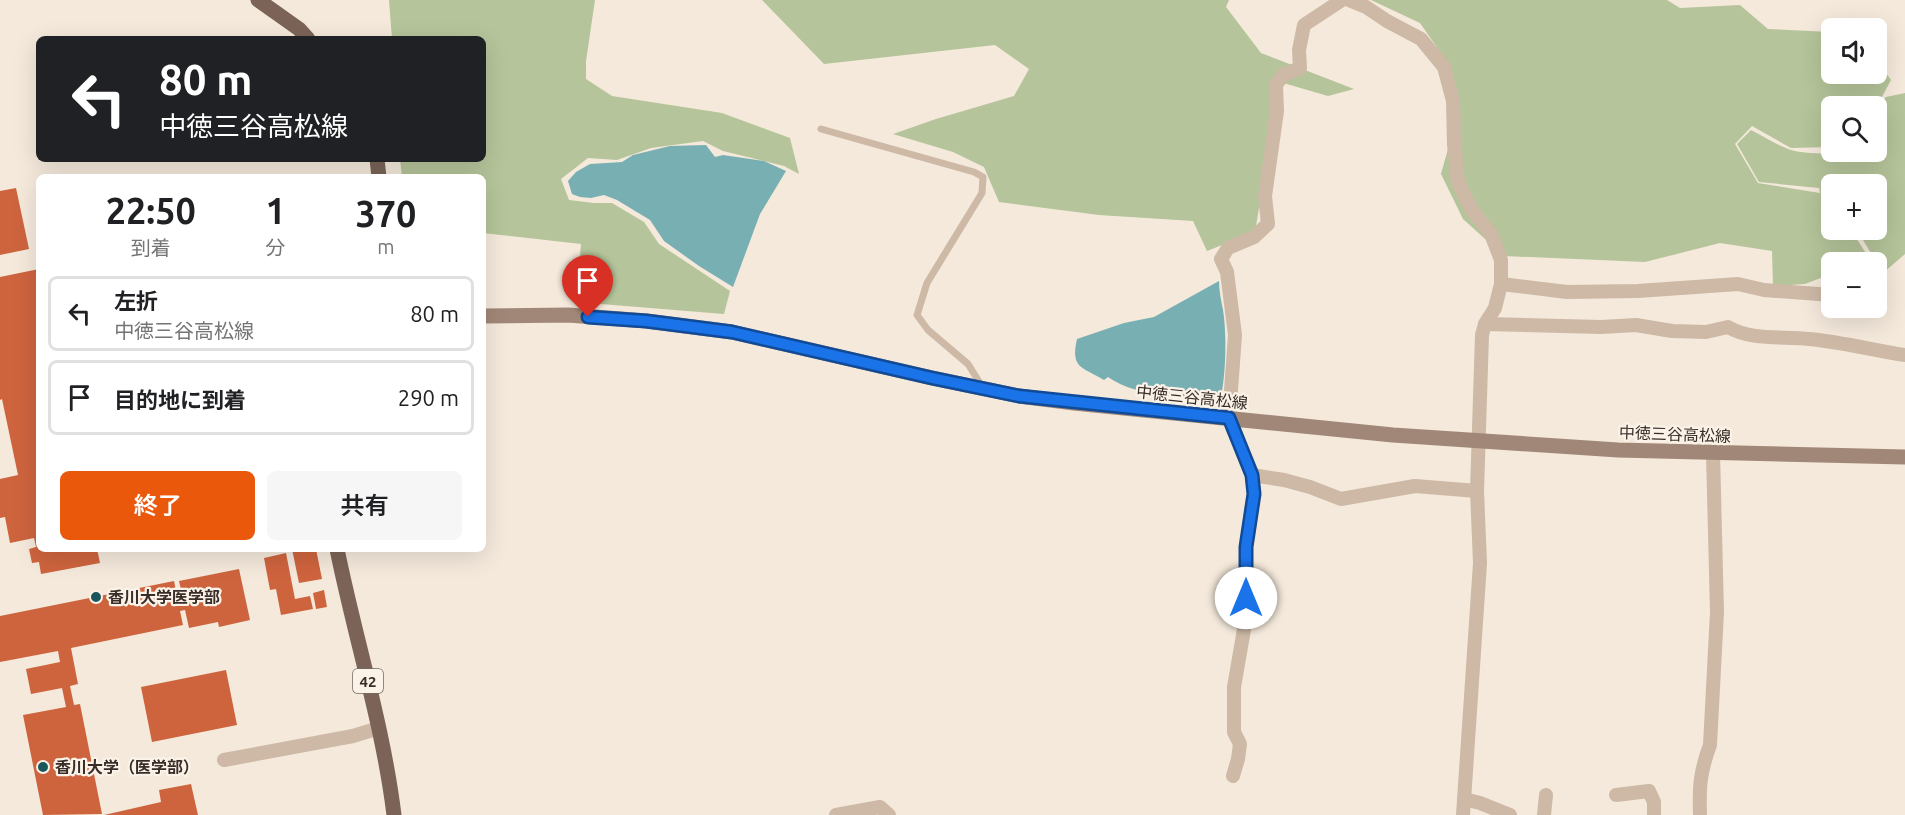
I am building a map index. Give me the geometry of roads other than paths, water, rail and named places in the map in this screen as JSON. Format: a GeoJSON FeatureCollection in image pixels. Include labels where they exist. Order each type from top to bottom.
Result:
{"type":"FeatureCollection","features":[{"type":"Feature","properties":{"kind":"main road"},"geometry":{"type":"LineString","coordinates":[[258,0],[305,36]]}},
{"type":"Feature","properties":{"kind":"main road","name":"中徳三谷高松線"},"geometry":{"type":"LineString","coordinates":[[486,316],[568,315],[646,321],[732,332],[932,378],[1019,396],[1074,403],[1479,441],[1618,450],[1905,457]]}},
{"type":"Feature","properties":{"kind":"main road","name":"42"},"geometry":{"type":"LineString","coordinates":[[338,552],[380,728],[394,815]]}},
{"type":"Feature","properties":{"kind":"street"},"geometry":{"type":"LineString","coordinates":[[1233,776],[1240,744],[1234,732],[1234,687],[1246,618],[1246,547],[1254,494],[1252,475],[1229,418],[1235,335],[1227,272],[1221,259],[1228,248],[1254,237],[1268,224],[1264,196],[1277,111],[1276,85],[1283,75],[1300,68],[1299,50],[1304,25],[1342,0]]}},
{"type":"Feature","properties":{"kind":"street"},"geometry":{"type":"LineString","coordinates":[[1349,0],[1366,7],[1421,39],[1444,68],[1453,101],[1458,182],[1472,210],[1491,234],[1501,260],[1501,284],[1495,308],[1485,324],[1482,335],[1477,491],[1480,563],[1463,815]]}},
{"type":"Feature","properties":{"kind":"street"},"geometry":{"type":"LineString","coordinates":[[1501,284],[1567,291],[1638,291],[1738,284],[1764,290],[1821,294]]}},
{"type":"Feature","properties":{"kind":"street"},"geometry":{"type":"LineString","coordinates":[[1485,324],[1601,327],[1636,325],[1672,331],[1706,332],[1728,327],[1738,333],[1769,338],[1810,339],[1905,355]]}},
{"type":"Feature","properties":{"kind":"street"},"geometry":{"type":"LineString","coordinates":[[1700,815],[1699,785],[1710,745],[1717,612],[1713,453]]}},
{"type":"Feature","properties":{"kind":"street"},"geometry":{"type":"LineString","coordinates":[[1252,475],[1310,487],[1341,499],[1415,486],[1477,491]]}},
{"type":"Feature","properties":{"kind":"street"},"geometry":{"type":"LineString","coordinates":[[224,760],[353,736],[380,728]]}},
{"type":"Feature","properties":{"kind":"street"},"geometry":{"type":"LineString","coordinates":[[1616,795],[1649,790],[1654,802],[1653,815]]}},
{"type":"Feature","properties":{"kind":"street"},"geometry":{"type":"LineString","coordinates":[[1544,815],[1546,795]]}},
{"type":"Feature","properties":{"kind":"street"},"geometry":{"type":"LineString","coordinates":[[1464,799],[1510,815]]}},
{"type":"Feature","properties":{"kind":"street"},"geometry":{"type":"LineString","coordinates":[[836,815],[880,807],[889,815]]}},
{"type":"Feature","properties":{"kind":"lane"},"geometry":{"type":"LineString","coordinates":[[821,129],[974,172],[983,177],[982,193],[927,283],[917,315],[928,330],[968,364],[983,388]]}},
{"type":"Feature","properties":{"kind":"water"},"geometry":{"type":"Polygon","coordinates":[[[706,145],[715,157],[723,155],[764,161],[786,171],[760,214],[733,287],[664,241],[650,220],[617,200],[604,195],[591,198],[572,194],[568,181],[576,172],[590,164],[622,162],[633,155],[670,146],[706,145]]]}},
{"type":"Feature","properties":{"kind":"water"},"geometry":{"type":"Polygon","coordinates":[[[1219,281],[1225,344],[1224,381],[1220,402],[1147,393],[1120,384],[1108,377],[1104,380],[1084,369],[1077,362],[1075,349],[1077,339],[1124,323],[1154,317],[1219,281]]]}},
{"type":"Feature","properties":{"kind":"place","name":"香川大学医学部"},"geometry":{"type":"Point","coordinates":[96,597]}},
{"type":"Feature","properties":{"kind":"place","name":"香川大学（医学部）"},"geometry":{"type":"Point","coordinates":[43,767]}}]}
